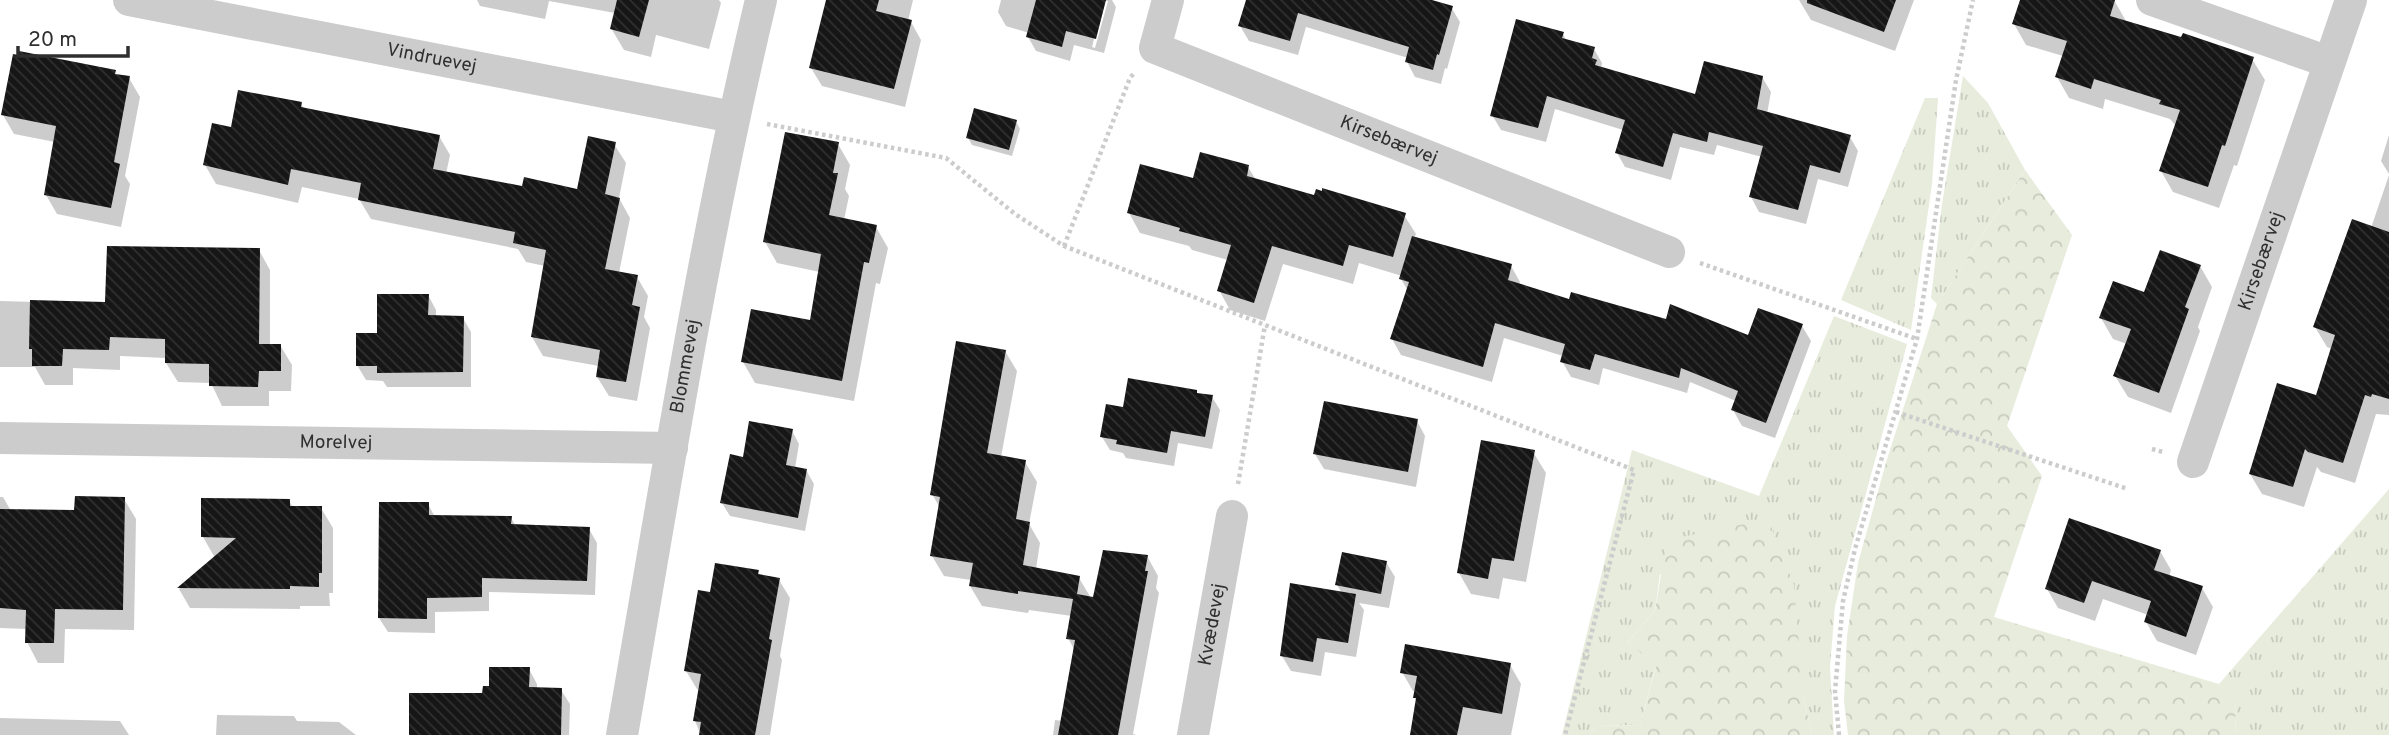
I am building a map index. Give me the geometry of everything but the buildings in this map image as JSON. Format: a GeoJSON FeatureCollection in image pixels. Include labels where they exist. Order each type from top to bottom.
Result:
{"type":"FeatureCollection","features":[{"type":"Feature","properties":{"kind":"street","name":"Vindruevej"},"geometry":{"type":"LineString","coordinates":[[129,0],[733,117]]}},
{"type":"Feature","properties":{"kind":"street","name":"Blommevej"},"geometry":{"type":"LineString","coordinates":[[622,735],[733,117],[761,0]]}},
{"type":"Feature","properties":{"kind":"street"},"geometry":{"type":"LineString","coordinates":[[1155,48],[1168,0]]}},
{"type":"Feature","properties":{"kind":"street"},"geometry":{"type":"LineString","coordinates":[[2152,0],[2329,62]]}},
{"type":"Feature","properties":{"kind":"street","name":"Kirsebærvej"},"geometry":{"type":"LineString","coordinates":[[2193,462],[2351,0]]}},
{"type":"Feature","properties":{"kind":"street","name":"Kirsebærvej"},"geometry":{"type":"LineString","coordinates":[[1155,48],[1670,252]]}},
{"type":"Feature","properties":{"kind":"street","name":"Morelvej"},"geometry":{"type":"LineString","coordinates":[[0,438],[672,448]]}},
{"type":"Feature","properties":{"kind":"street","name":"Kvædevej"},"geometry":{"type":"LineString","coordinates":[[1193,735],[1232,516]]}},
{"type":"Feature","properties":{"kind":"path"},"geometry":{"type":"LineString","coordinates":[[1839,735],[1835,691],[1843,601],[1855,549],[1917,339],[1956,80],[1973,0]]}},
{"type":"Feature","properties":{"kind":"path"},"geometry":{"type":"LineString","coordinates":[[1064,246],[1130,78],[1155,48]]}},
{"type":"Feature","properties":{"kind":"path"},"geometry":{"type":"LineString","coordinates":[[733,117],[946,158],[1015,214],[1064,246],[1634,470],[1565,735]]}},
{"type":"Feature","properties":{"kind":"path"},"geometry":{"type":"LineString","coordinates":[[1670,252],[1917,339]]}},
{"type":"Feature","properties":{"kind":"path"},"geometry":{"type":"LineString","coordinates":[[1232,516],[1265,325]]}},
{"type":"Feature","properties":{"kind":"path"},"geometry":{"type":"LineString","coordinates":[[1896,412],[2128,489]]}},
{"type":"Feature","properties":{"kind":"green space"},"geometry":{"type":"Polygon","coordinates":[[[1963,76],[1988,103],[2025,170],[1937,304],[1931,298],[1942,204],[1963,76]]]}},
{"type":"Feature","properties":{"kind":"green space"},"geometry":{"type":"Polygon","coordinates":[[[1925,98],[1938,98],[1932,184],[1911,330],[1841,300],[1925,98]]]}},
{"type":"Feature","properties":{"kind":"green space"},"geometry":{"type":"Polygon","coordinates":[[[2025,170],[2072,235],[2007,426],[2042,476],[1994,617],[2219,684],[2236,695],[2235,735],[1848,735],[1844,701],[1847,636],[1858,563],[1887,459],[1937,304],[2025,170]]]}},
{"type":"Feature","properties":{"kind":"green space"},"geometry":{"type":"Polygon","coordinates":[[[1834,316],[1907,344],[1835,606],[1830,667],[1834,735],[1812,735],[1803,694],[1660,574],[1655,610],[1628,642],[1656,665],[1640,725],[1596,726],[1589,735],[1562,735],[1632,450],[1759,496],[1834,316]]]}},
{"type":"Feature","properties":{"kind":"green space"},"geometry":{"type":"Polygon","coordinates":[[[2389,489],[2389,735],[2235,735],[2236,696],[2219,684],[2389,489]]]}},
{"type":"Feature","properties":{"kind":"green space"},"geometry":{"type":"Polygon","coordinates":[[[1768,519],[1794,585],[1803,694],[1812,735],[1589,735],[1596,726],[1640,725],[1656,666],[1628,642],[1655,610],[1667,540],[1768,519]]]}}]}
